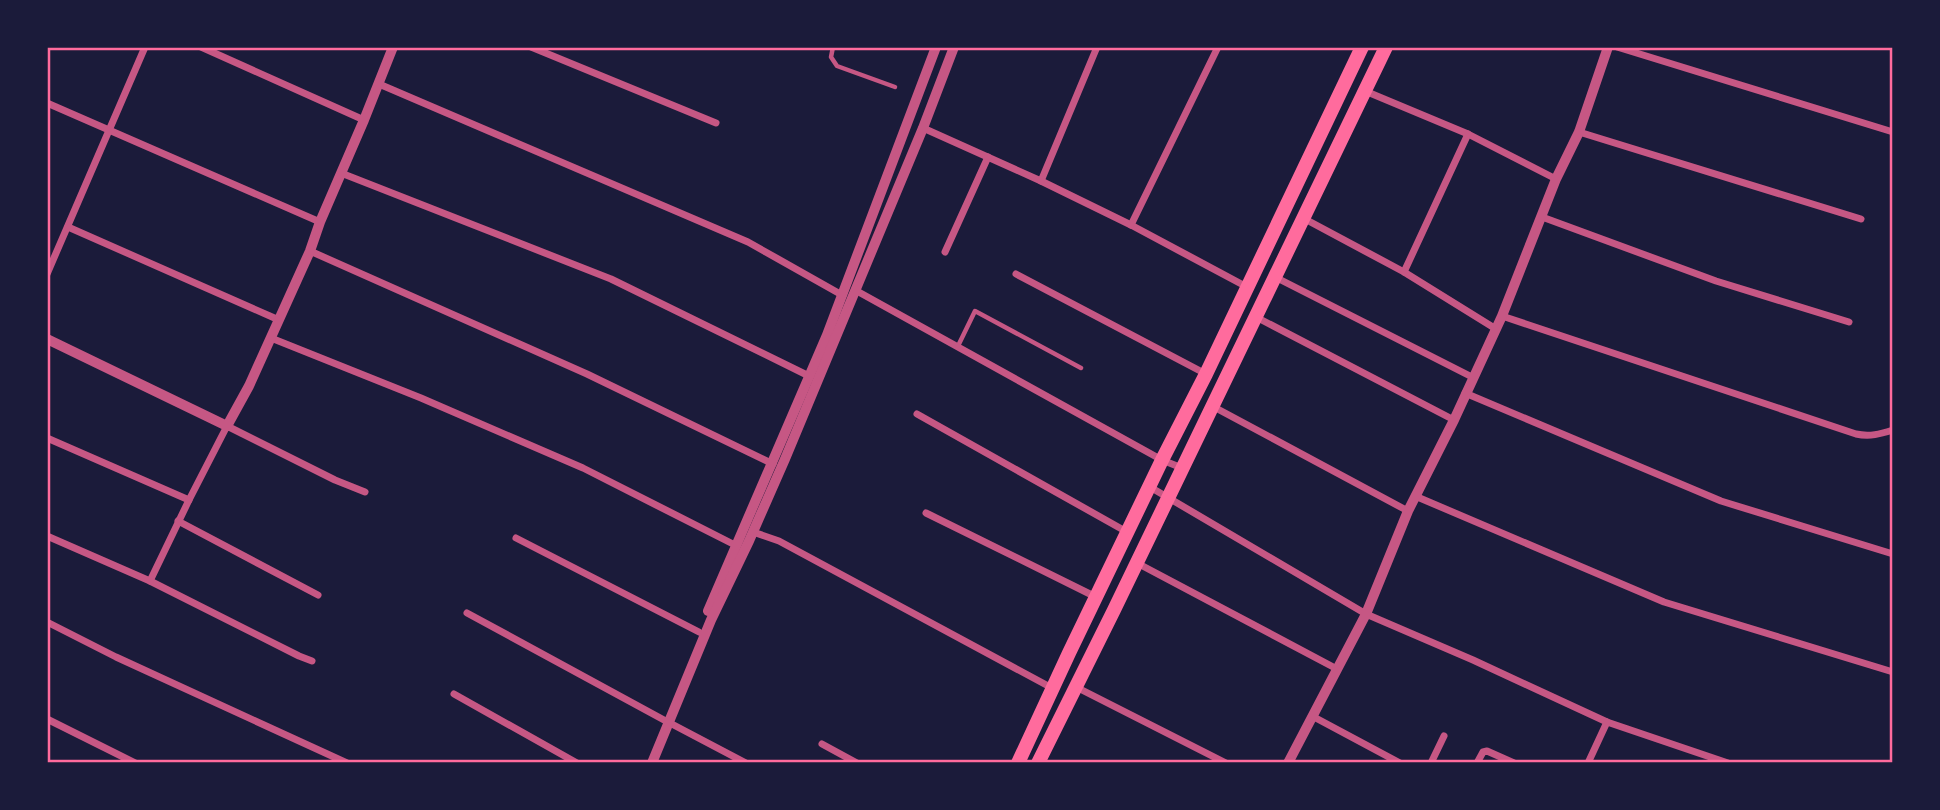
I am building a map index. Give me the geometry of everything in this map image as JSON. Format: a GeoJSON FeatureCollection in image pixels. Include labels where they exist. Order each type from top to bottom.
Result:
{"type":"FeatureCollection","features":[{"type":"Feature","properties":{"kind":"highway"},"geometry":{"type":"LineString","coordinates":[[1038,763],[1385,47]]}},
{"type":"Feature","properties":{"kind":"highway"},"geometry":{"type":"LineString","coordinates":[[1018,763],[1360,48]]}},
{"type":"Feature","properties":{"kind":"street"},"geometry":{"type":"LineString","coordinates":[[47,274],[145,47]]}},
{"type":"Feature","properties":{"kind":"street"},"geometry":{"type":"LineString","coordinates":[[201,47],[364,120]]}},
{"type":"Feature","properties":{"kind":"street"},"geometry":{"type":"LineString","coordinates":[[150,581],[271,338],[310,251],[393,47]]}},
{"type":"Feature","properties":{"kind":"street"},"geometry":{"type":"LineString","coordinates":[[531,47],[716,123]]}},
{"type":"Feature","properties":{"kind":"street"},"geometry":{"type":"LineString","coordinates":[[652,763],[699,632],[735,545],[777,463],[855,290],[954,47]]}},
{"type":"Feature","properties":{"kind":"street"},"geometry":{"type":"LineString","coordinates":[[1041,181],[1097,47]]}},
{"type":"Feature","properties":{"kind":"street"},"geometry":{"type":"LineString","coordinates":[[1131,225],[1218,47]]}},
{"type":"Feature","properties":{"kind":"street"},"geometry":{"type":"LineString","coordinates":[[1288,763],[1366,614],[1408,511],[1502,316],[1556,179],[1579,132],[1608,47]]}},
{"type":"Feature","properties":{"kind":"street"},"geometry":{"type":"LineString","coordinates":[[1617,47],[1893,132]]}},
{"type":"Feature","properties":{"kind":"street"},"geometry":{"type":"LineString","coordinates":[[646,763],[753,532],[809,376],[934,48]]}},
{"type":"Feature","properties":{"kind":"street"},"geometry":{"type":"LineString","coordinates":[[379,84],[748,242],[842,295]]}},
{"type":"Feature","properties":{"kind":"street"},"geometry":{"type":"LineString","coordinates":[[1365,91],[1468,134],[1556,179]]}},
{"type":"Feature","properties":{"kind":"street"},"geometry":{"type":"LineString","coordinates":[[47,103],[320,222]]}},
{"type":"Feature","properties":{"kind":"street"},"geometry":{"type":"LineString","coordinates":[[923,128],[1131,225],[1247,287]]}},
{"type":"Feature","properties":{"kind":"street"},"geometry":{"type":"LineString","coordinates":[[1579,132],[1861,219]]}},
{"type":"Feature","properties":{"kind":"street"},"geometry":{"type":"LineString","coordinates":[[1404,272],[1468,134]]}},
{"type":"Feature","properties":{"kind":"street"},"geometry":{"type":"LineString","coordinates":[[945,252],[988,157]]}},
{"type":"Feature","properties":{"kind":"street"},"geometry":{"type":"LineString","coordinates":[[341,173],[611,279],[809,376]]}},
{"type":"Feature","properties":{"kind":"street"},"geometry":{"type":"LineString","coordinates":[[1542,217],[1716,281],[1849,322]]}},
{"type":"Feature","properties":{"kind":"street"},"geometry":{"type":"LineString","coordinates":[[1303,218],[1404,272],[1496,328]]}},
{"type":"Feature","properties":{"kind":"street"},"geometry":{"type":"LineString","coordinates":[[68,227],[279,320]]}},
{"type":"Feature","properties":{"kind":"street"},"geometry":{"type":"LineString","coordinates":[[310,251],[587,374],[777,463]]}},
{"type":"Feature","properties":{"kind":"street"},"geometry":{"type":"LineString","coordinates":[[1016,274],[1206,374]]}},
{"type":"Feature","properties":{"kind":"street"},"geometry":{"type":"LineString","coordinates":[[1275,277],[1474,378]]}},
{"type":"Feature","properties":{"kind":"street"},"geometry":{"type":"LineString","coordinates":[[855,290],[1162,460],[1182,468]]}},
{"type":"Feature","properties":{"kind":"street"},"geometry":{"type":"LineString","coordinates":[[1502,316],[1856,434],[1874,436],[1893,430]]}},
{"type":"Feature","properties":{"kind":"street"},"geometry":{"type":"LineString","coordinates":[[1255,317],[1454,420]]}},
{"type":"Feature","properties":{"kind":"street"},"geometry":{"type":"LineString","coordinates":[[271,338],[421,398],[583,468],[735,545]]}},
{"type":"Feature","properties":{"kind":"street"},"geometry":{"type":"LineString","coordinates":[[47,339],[335,481],[365,492]]}},
{"type":"Feature","properties":{"kind":"street"},"geometry":{"type":"LineString","coordinates":[[1465,393],[1721,501],[1893,554]]}},
{"type":"Feature","properties":{"kind":"street"},"geometry":{"type":"LineString","coordinates":[[1212,406],[1408,511]]}},
{"type":"Feature","properties":{"kind":"street"},"geometry":{"type":"LineString","coordinates":[[917,414],[1128,533]]}},
{"type":"Feature","properties":{"kind":"street"},"geometry":{"type":"LineString","coordinates":[[47,438],[189,499]]}},
{"type":"Feature","properties":{"kind":"street"},"geometry":{"type":"LineString","coordinates":[[1150,487],[1366,614],[1607,722],[1727,763]]}},
{"type":"Feature","properties":{"kind":"street"},"geometry":{"type":"LineString","coordinates":[[1415,496],[1664,602],[1893,671]]}},
{"type":"Feature","properties":{"kind":"street"},"geometry":{"type":"LineString","coordinates":[[926,513],[1097,597]]}},
{"type":"Feature","properties":{"kind":"street"},"geometry":{"type":"LineString","coordinates":[[178,521],[318,595]]}},
{"type":"Feature","properties":{"kind":"street"},"geometry":{"type":"LineString","coordinates":[[753,532],[779,541],[1052,688]]}},
{"type":"Feature","properties":{"kind":"street"},"geometry":{"type":"LineString","coordinates":[[47,536],[150,581],[312,661]]}},
{"type":"Feature","properties":{"kind":"street"},"geometry":{"type":"LineString","coordinates":[[516,538],[699,632]]}},
{"type":"Feature","properties":{"kind":"street"},"geometry":{"type":"LineString","coordinates":[[1136,563],[1337,669]]}},
{"type":"Feature","properties":{"kind":"street"},"geometry":{"type":"LineString","coordinates":[[467,613],[746,763]]}},
{"type":"Feature","properties":{"kind":"street"},"geometry":{"type":"LineString","coordinates":[[47,622],[116,657],[347,763]]}},
{"type":"Feature","properties":{"kind":"street"},"geometry":{"type":"LineString","coordinates":[[1076,687],[1226,763]]}},
{"type":"Feature","properties":{"kind":"street"},"geometry":{"type":"LineString","coordinates":[[454,694],[577,763]]}},
{"type":"Feature","properties":{"kind":"street"},"geometry":{"type":"LineString","coordinates":[[1312,716],[1400,763]]}},
{"type":"Feature","properties":{"kind":"street"},"geometry":{"type":"LineString","coordinates":[[47,719],[135,763]]}},
{"type":"Feature","properties":{"kind":"street"},"geometry":{"type":"LineString","coordinates":[[1588,763],[1607,722]]}},
{"type":"Feature","properties":{"kind":"street"},"geometry":{"type":"LineString","coordinates":[[1431,763],[1444,736]]}},
{"type":"Feature","properties":{"kind":"street"},"geometry":{"type":"LineString","coordinates":[[822,744],[857,763]]}},
{"type":"Feature","properties":{"kind":"street"},"geometry":{"type":"LineString","coordinates":[[1477,763],[1483,752],[1487,751],[1514,763]]}},
{"type":"Feature","properties":{"kind":"lane"},"geometry":{"type":"LineString","coordinates":[[833,47],[831,57],[837,66],[895,87]]}},
{"type":"Feature","properties":{"kind":"lane"},"geometry":{"type":"LineString","coordinates":[[958,346],[975,311],[1081,368]]}}]}
